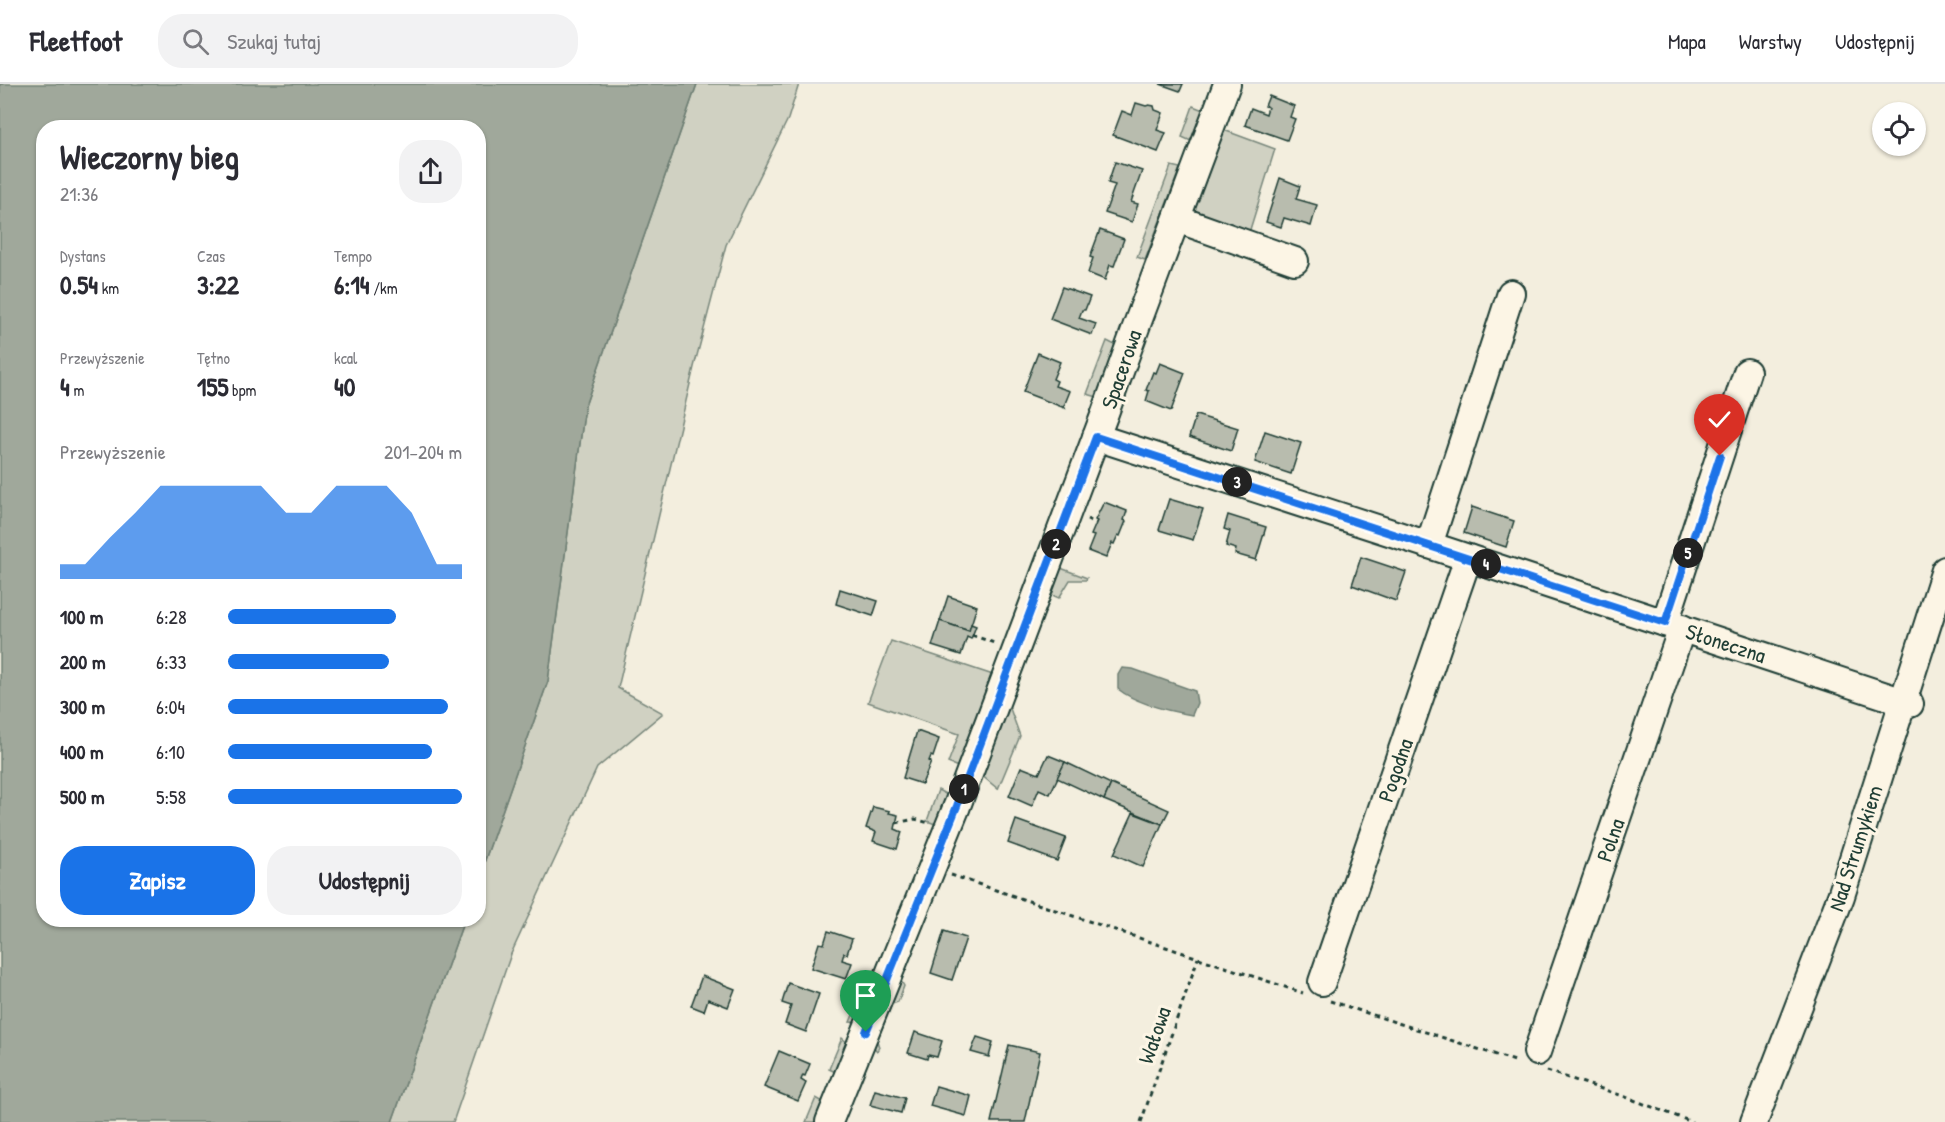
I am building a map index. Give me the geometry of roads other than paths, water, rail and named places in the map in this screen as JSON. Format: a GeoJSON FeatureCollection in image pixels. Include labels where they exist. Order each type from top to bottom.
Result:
{"type":"FeatureCollection","features":[{"type":"Feature","properties":{"kind":"street","name":"Spacerowa"},"geometry":{"type":"LineString","coordinates":[[829,1122],[948,830],[1227,84]]}},
{"type":"Feature","properties":{"kind":"street"},"geometry":{"type":"LineString","coordinates":[[1177,219],[1295,261]]}},
{"type":"Feature","properties":{"kind":"street"},"geometry":{"type":"LineString","coordinates":[[1429,544],[1511,293]]}},
{"type":"Feature","properties":{"kind":"street","name":"Polna"},"geometry":{"type":"LineString","coordinates":[[1537,1052],[1674,626],[1748,372]]}},
{"type":"Feature","properties":{"kind":"street","name":"Słoneczna"},"geometry":{"type":"LineString","coordinates":[[1096,437],[1429,544],[1906,703]]}},
{"type":"Feature","properties":{"kind":"street","name":"Pogodna"},"geometry":{"type":"LineString","coordinates":[[1322,982],[1468,558]]}},
{"type":"Feature","properties":{"kind":"street","name":"Nad Strumykiem"},"geometry":{"type":"LineString","coordinates":[[1754,1122],[1841,896],[1906,703],[1945,570]]}}]}
